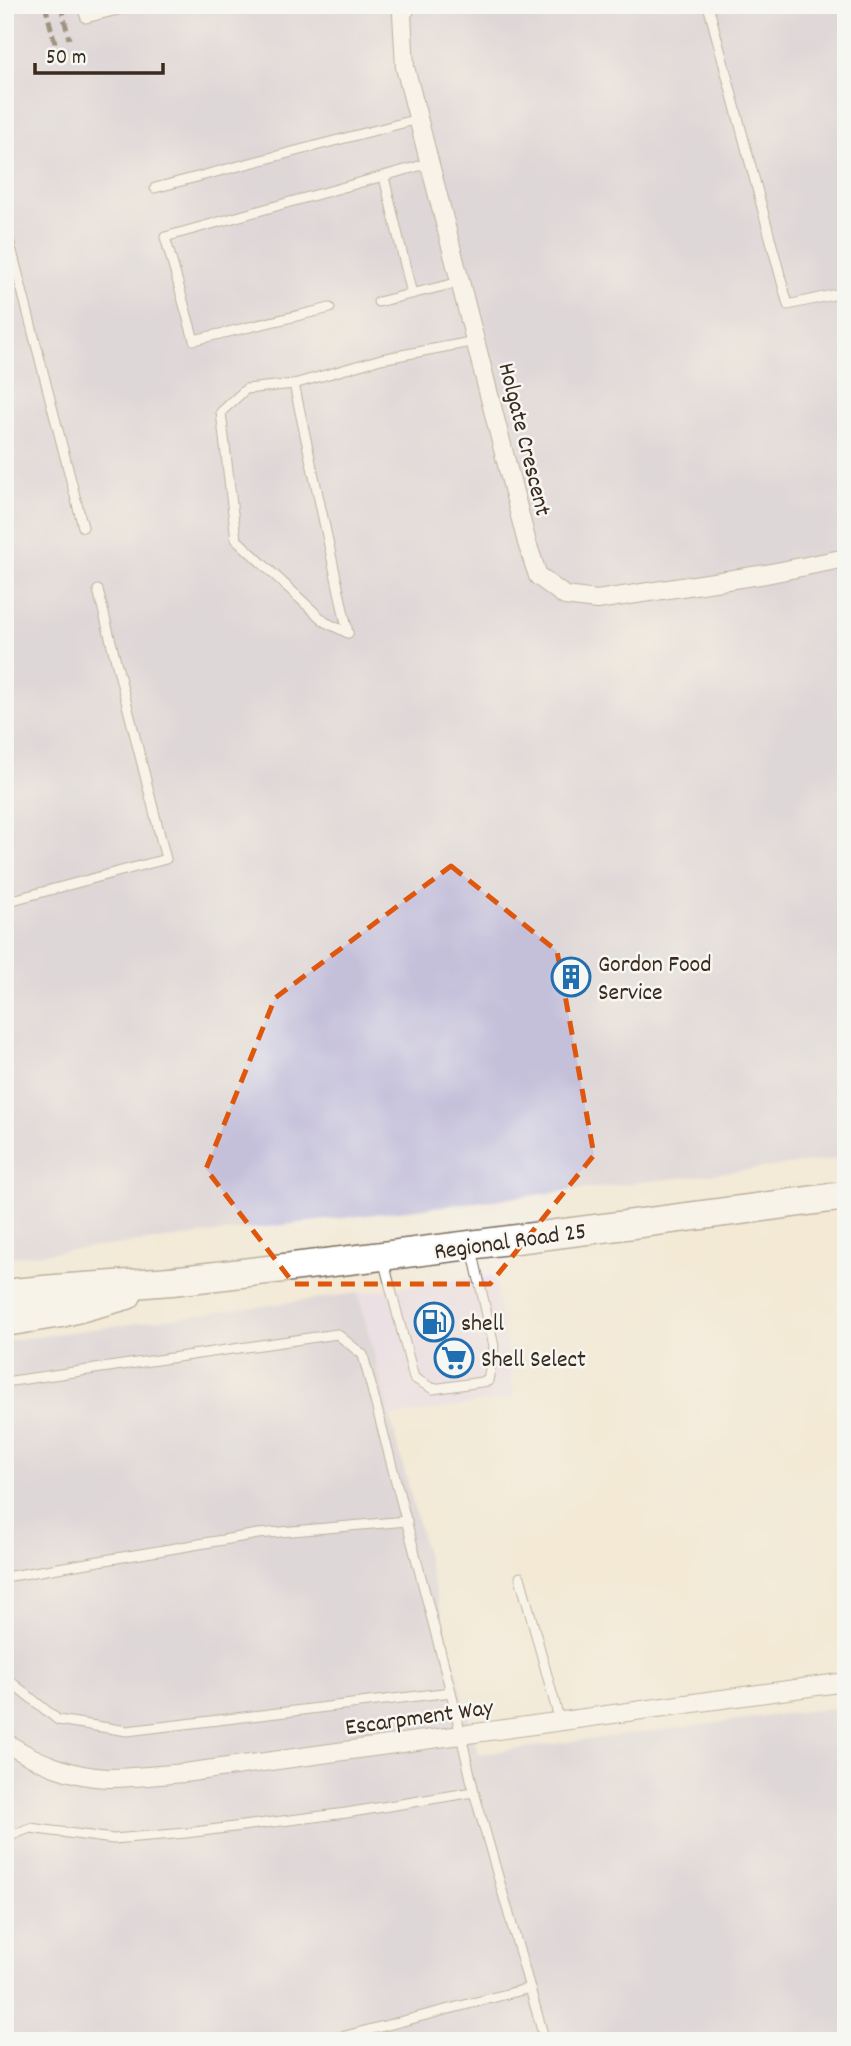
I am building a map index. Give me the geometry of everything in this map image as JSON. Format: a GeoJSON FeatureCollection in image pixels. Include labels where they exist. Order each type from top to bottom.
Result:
{"type":"FeatureCollection","features":[{"type":"Feature","properties":{"kind":"main road","name":"Regional Road 25"},"geometry":{"type":"LineString","coordinates":[[5,1294],[57,1287],[173,1281],[383,1257],[846,1196]]}},
{"type":"Feature","properties":{"kind":"main road","name":"Regional Road 25"},"geometry":{"type":"LineString","coordinates":[[5,1322],[61,1313],[173,1281]]}},
{"type":"Feature","properties":{"kind":"street","name":"Holgate Crescent"},"geometry":{"type":"LineString","coordinates":[[408,5],[402,14],[405,67],[527,543],[538,576],[565,596],[597,600],[766,574],[846,558]]}},
{"type":"Feature","properties":{"kind":"street","name":"Escarpment Way"},"geometry":{"type":"LineString","coordinates":[[5,1742],[20,1752],[66,1771],[105,1778],[184,1773],[846,1682]]}},
{"type":"Feature","properties":{"kind":"lane"},"geometry":{"type":"LineString","coordinates":[[81,5],[86,18],[137,5]]}},
{"type":"Feature","properties":{"kind":"lane"},"geometry":{"type":"LineString","coordinates":[[708,5],[788,305],[846,292]]}},
{"type":"Feature","properties":{"kind":"lane"},"geometry":{"type":"LineString","coordinates":[[155,188],[418,119]]}},
{"type":"Feature","properties":{"kind":"lane"},"geometry":{"type":"LineString","coordinates":[[330,308],[194,340],[165,237],[430,163]]}},
{"type":"Feature","properties":{"kind":"lane"},"geometry":{"type":"LineString","coordinates":[[384,177],[412,293]]}},
{"type":"Feature","properties":{"kind":"lane"},"geometry":{"type":"LineString","coordinates":[[5,224],[83,527]]}},
{"type":"Feature","properties":{"kind":"lane"},"geometry":{"type":"LineString","coordinates":[[378,302],[460,282]]}},
{"type":"Feature","properties":{"kind":"lane"},"geometry":{"type":"LineString","coordinates":[[294,384],[348,633],[324,622],[236,539],[221,412],[246,389],[294,384],[381,359],[475,341]]}},
{"type":"Feature","properties":{"kind":"lane"},"geometry":{"type":"LineString","coordinates":[[5,902],[166,859],[98,590]]}},
{"type":"Feature","properties":{"kind":"lane"},"geometry":{"type":"LineString","coordinates":[[383,1257],[414,1378],[433,1390],[488,1381],[494,1346],[471,1246]]}},
{"type":"Feature","properties":{"kind":"lane"},"geometry":{"type":"LineString","coordinates":[[5,1382],[337,1334],[363,1354],[462,1735],[474,1792],[545,2041]]}},
{"type":"Feature","properties":{"kind":"lane"},"geometry":{"type":"LineString","coordinates":[[5,1577],[258,1534],[407,1521]]}},
{"type":"Feature","properties":{"kind":"lane"},"geometry":{"type":"LineString","coordinates":[[520,1577],[560,1721]]}},
{"type":"Feature","properties":{"kind":"lane"},"geometry":{"type":"LineString","coordinates":[[5,1677],[58,1720],[127,1731],[451,1692]]}},
{"type":"Feature","properties":{"kind":"lane"},"geometry":{"type":"LineString","coordinates":[[5,1838],[30,1828],[113,1839],[186,1833],[346,1813],[474,1792]]}},
{"type":"Feature","properties":{"kind":"lane"},"geometry":{"type":"LineString","coordinates":[[326,2041],[530,1988]]}},
{"type":"Feature","properties":{"kind":"highlighted area"},"geometry":{"type":"Polygon","coordinates":[[[451,866],[557,951],[594,1155],[490,1284],[294,1284],[206,1169],[275,998],[451,866]]]}},
{"type":"Feature","properties":{"kind":"shaded area"},"geometry":{"type":"Polygon","coordinates":[[[5,5],[846,5],[846,1158],[5,1258],[5,5]]]}},
{"type":"Feature","properties":{"kind":"shaded area"},"geometry":{"type":"Polygon","coordinates":[[[494,1276],[515,1397],[391,1417],[358,1293],[494,1276]]]}},
{"type":"Feature","properties":{"kind":"shaded area"},"geometry":{"type":"Polygon","coordinates":[[[358,1293],[478,1754],[846,1706],[846,2041],[5,2041],[5,1341],[358,1293]]]}},
{"type":"Feature","properties":{"kind":"railway"},"geometry":{"type":"LineString","coordinates":[[45,5],[55,43]]}},
{"type":"Feature","properties":{"kind":"railway"},"geometry":{"type":"LineString","coordinates":[[61,5],[69,39]]}},
{"type":"Feature","properties":{"kind":"place","name":"Gordon Food Service"},"geometry":{"type":"Point","coordinates":[571,977]}},
{"type":"Feature","properties":{"kind":"place","name":"shell"},"geometry":{"type":"Point","coordinates":[434,1322]}},
{"type":"Feature","properties":{"kind":"place","name":"Shell Select"},"geometry":{"type":"Point","coordinates":[454,1358]}}]}
